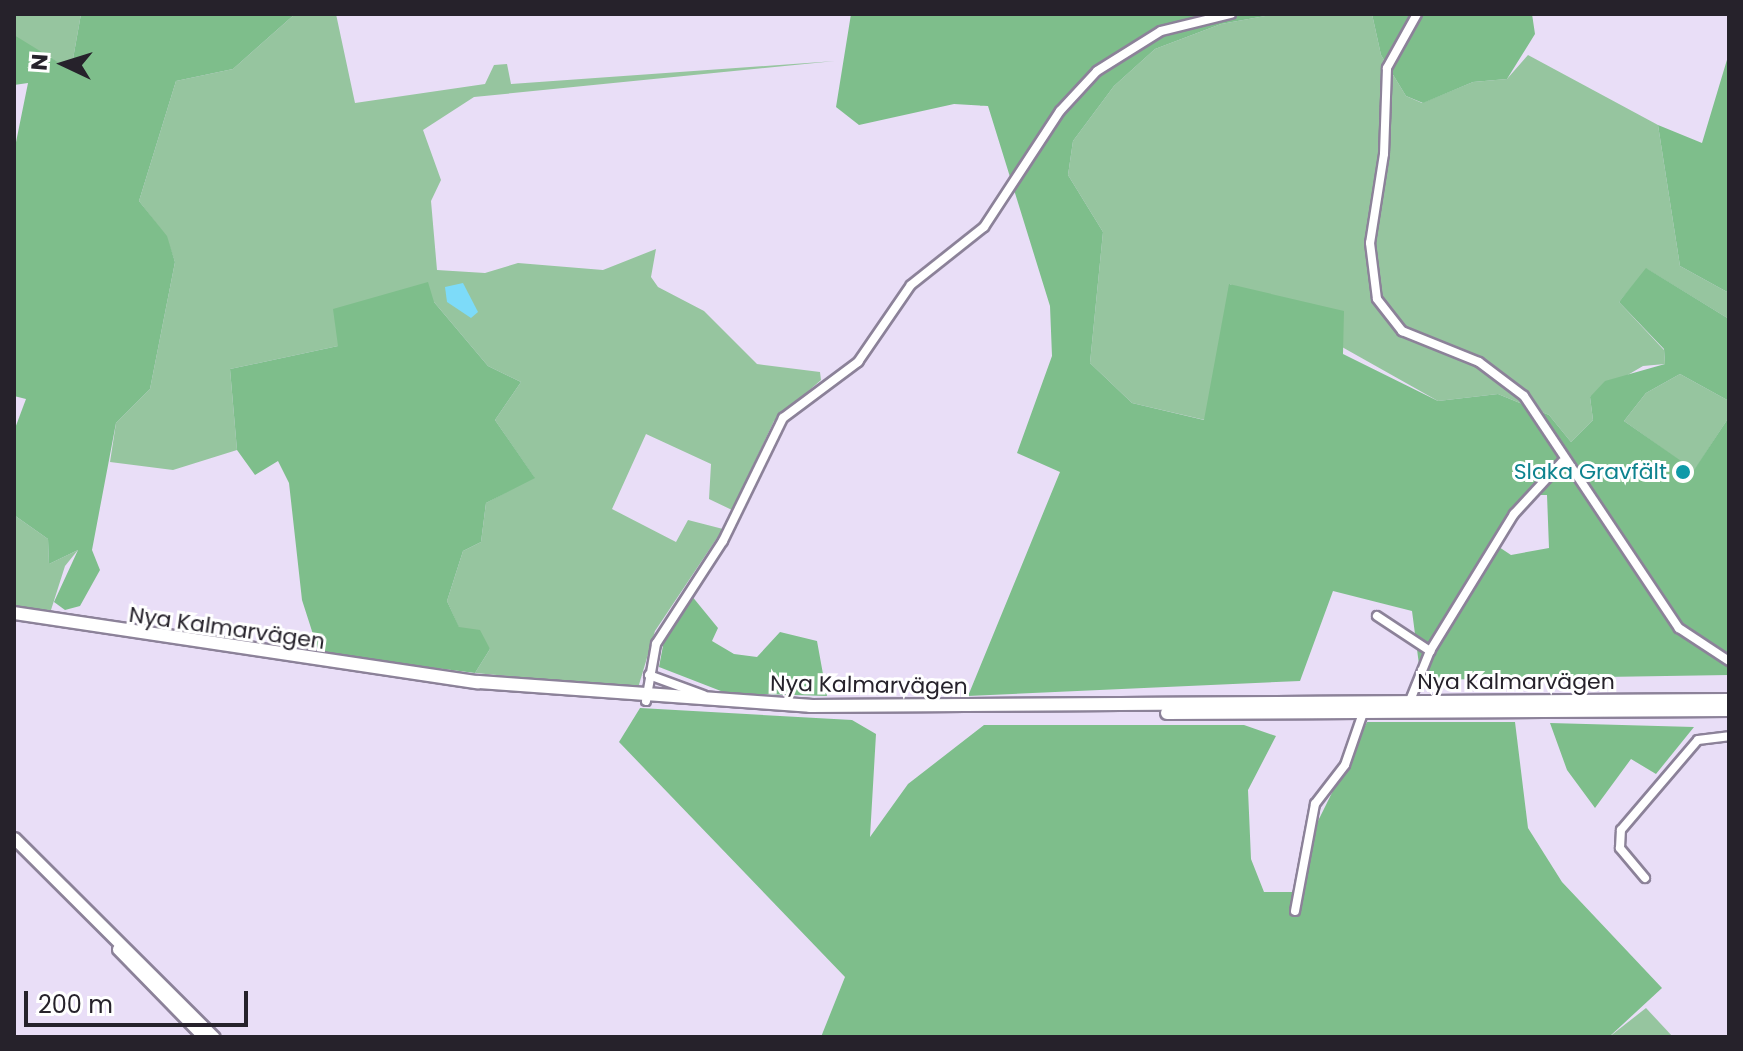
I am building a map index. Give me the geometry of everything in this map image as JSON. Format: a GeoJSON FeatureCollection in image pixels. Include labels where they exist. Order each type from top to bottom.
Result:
{"type":"FeatureCollection","features":[{"type":"Feature","properties":{"kind":"main road","name":"Nya Kalmarvägen"},"geometry":{"type":"LineString","coordinates":[[14,616],[344,671],[809,711],[1363,713],[1729,710]]}},
{"type":"Feature","properties":{"kind":"main road","name":"Nya Kalmarvägen"},"geometry":{"type":"LineString","coordinates":[[646,698],[986,708],[1729,700]]}},
{"type":"Feature","properties":{"kind":"main road"},"geometry":{"type":"LineString","coordinates":[[14,838],[214,1037]]}},
{"type":"Feature","properties":{"kind":"main road"},"geometry":{"type":"LineString","coordinates":[[14,848],[204,1037]]}},
{"type":"Feature","properties":{"kind":"street"},"geometry":{"type":"LineString","coordinates":[[646,698],[649,675],[666,623],[723,541],[783,418],[858,362],[911,285],[984,227],[1060,111],[1097,71],[1161,31],[1231,14]]}},
{"type":"Feature","properties":{"kind":"street"},"geometry":{"type":"LineString","coordinates":[[1417,14],[1387,68],[1370,243],[1377,299],[1402,331],[1479,362],[1524,396],[1562,462],[1685,635],[1729,661]]}},
{"type":"Feature","properties":{"kind":"street"},"geometry":{"type":"LineString","coordinates":[[1409,703],[1430,651],[1514,514],[1562,462]]}},
{"type":"Feature","properties":{"kind":"street"},"geometry":{"type":"LineString","coordinates":[[1377,616],[1430,651]]}},
{"type":"Feature","properties":{"kind":"street"},"geometry":{"type":"LineString","coordinates":[[649,675],[731,702]]}},
{"type":"Feature","properties":{"kind":"street"},"geometry":{"type":"LineString","coordinates":[[1295,911],[1315,804],[1345,765],[1363,713]]}},
{"type":"Feature","properties":{"kind":"street"},"geometry":{"type":"LineString","coordinates":[[1645,878],[1620,848],[1621,830],[1698,740],[1729,736]]}},
{"type":"Feature","properties":{"kind":"green space"},"geometry":{"type":"Polygon","coordinates":[[[14,14],[81,14],[71,70],[15,37],[14,14]]]}},
{"type":"Feature","properties":{"kind":"green space"},"geometry":{"type":"Polygon","coordinates":[[[81,14],[295,14],[233,69],[176,81],[139,201],[167,236],[175,262],[150,389],[116,423],[92,550],[100,570],[80,606],[65,610],[54,602],[78,550],[49,564],[48,539],[14,515],[14,431],[26,399],[14,396],[14,152],[28,83],[14,85],[14,35],[71,70],[81,14]]]}},
{"type":"Feature","properties":{"kind":"green space"},"geometry":{"type":"Polygon","coordinates":[[[295,14],[336,14],[355,103],[485,84],[494,65],[507,64],[511,84],[835,61],[474,97],[423,130],[441,180],[431,201],[437,270],[485,273],[518,263],[603,270],[656,249],[651,277],[658,287],[704,311],[757,364],[820,372],[821,380],[774,421],[732,510],[709,499],[711,464],[646,434],[612,509],[676,542],[688,520],[723,529],[655,631],[638,688],[475,673],[490,649],[459,628],[447,601],[463,551],[481,542],[486,503],[534,477],[495,420],[521,382],[488,366],[434,302],[338,346],[230,369],[237,450],[173,470],[110,462],[116,423],[150,389],[175,262],[166,236],[139,201],[176,81],[233,69],[295,14]]]}},
{"type":"Feature","properties":{"kind":"green space"},"geometry":{"type":"Polygon","coordinates":[[[851,14],[1276,14],[1221,24],[1155,49],[1114,86],[1073,141],[1068,175],[1103,232],[1090,363],[1132,403],[1204,420],[1229,284],[1344,311],[1343,354],[1438,401],[1498,394],[1549,415],[1571,442],[1593,420],[1590,397],[1605,381],[1665,364],[1664,349],[1619,302],[1646,268],[1729,319],[1729,401],[1680,374],[1646,393],[1624,421],[1694,470],[1729,417],[1729,675],[1421,680],[1412,611],[1333,591],[1300,681],[968,696],[1060,472],[1017,453],[1052,356],[1050,306],[988,106],[954,104],[859,125],[836,107],[851,14]],[[1529,495],[1496,545],[1511,555],[1549,548],[1547,495],[1529,495]]]}},
{"type":"Feature","properties":{"kind":"green space"},"geometry":{"type":"Polygon","coordinates":[[[1276,14],[1372,14],[1381,55],[1406,96],[1422,103],[1473,82],[1507,79],[1528,55],[1658,125],[1680,266],[1729,293],[1729,319],[1647,269],[1619,302],[1664,350],[1665,364],[1643,366],[1590,397],[1593,420],[1571,442],[1549,415],[1498,394],[1438,401],[1230,284],[1205,420],[1132,403],[1090,363],[1103,232],[1068,175],[1073,141],[1114,86],[1155,49],[1221,24],[1276,14]]]}},
{"type":"Feature","properties":{"kind":"green space"},"geometry":{"type":"Polygon","coordinates":[[[1372,14],[1532,14],[1535,34],[1507,79],[1473,82],[1423,103],[1406,96],[1381,55],[1372,14]]]}},
{"type":"Feature","properties":{"kind":"green space"},"geometry":{"type":"Polygon","coordinates":[[[1729,53],[1729,293],[1680,266],[1658,125],[1702,143],[1729,53]]]}},
{"type":"Feature","properties":{"kind":"green space"},"geometry":{"type":"Polygon","coordinates":[[[428,282],[434,302],[488,366],[521,382],[495,420],[535,478],[486,503],[481,542],[463,551],[447,601],[459,627],[480,630],[490,649],[475,673],[319,653],[302,600],[289,483],[278,461],[255,475],[237,450],[230,369],[338,346],[333,309],[428,282]]]}},
{"type":"Feature","properties":{"kind":"green space"},"geometry":{"type":"Polygon","coordinates":[[[1680,374],[1729,401],[1729,417],[1694,471],[1624,421],[1646,393],[1680,374]]]}},
{"type":"Feature","properties":{"kind":"green space"},"geometry":{"type":"Polygon","coordinates":[[[14,515],[48,539],[49,564],[78,550],[65,566],[51,610],[14,609],[14,515]]]}},
{"type":"Feature","properties":{"kind":"green space"},"geometry":{"type":"Polygon","coordinates":[[[691,595],[718,628],[712,641],[734,654],[757,657],[780,632],[817,641],[827,696],[726,693],[659,667],[665,635],[691,595]]]}},
{"type":"Feature","properties":{"kind":"green space"},"geometry":{"type":"Polygon","coordinates":[[[640,708],[852,720],[876,734],[870,837],[908,784],[984,725],[1244,725],[1276,736],[1248,790],[1251,859],[1264,892],[1303,892],[1318,821],[1367,722],[1515,722],[1528,828],[1562,882],[1662,988],[1609,1037],[821,1037],[845,977],[619,742],[640,708]]]}},
{"type":"Feature","properties":{"kind":"green space"},"geometry":{"type":"Polygon","coordinates":[[[1550,723],[1694,727],[1656,774],[1631,759],[1595,808],[1567,770],[1550,723]]]}},
{"type":"Feature","properties":{"kind":"green space"},"geometry":{"type":"Polygon","coordinates":[[[1646,1008],[1673,1037],[1609,1037],[1646,1008]]]}},
{"type":"Feature","properties":{"kind":"water"},"geometry":{"type":"Polygon","coordinates":[[[463,283],[478,312],[471,318],[447,302],[445,287],[463,283]]]}},
{"type":"Feature","properties":{"kind":"place","name":"Slaka Gravfält"},"geometry":{"type":"Point","coordinates":[1683,472]}}]}
